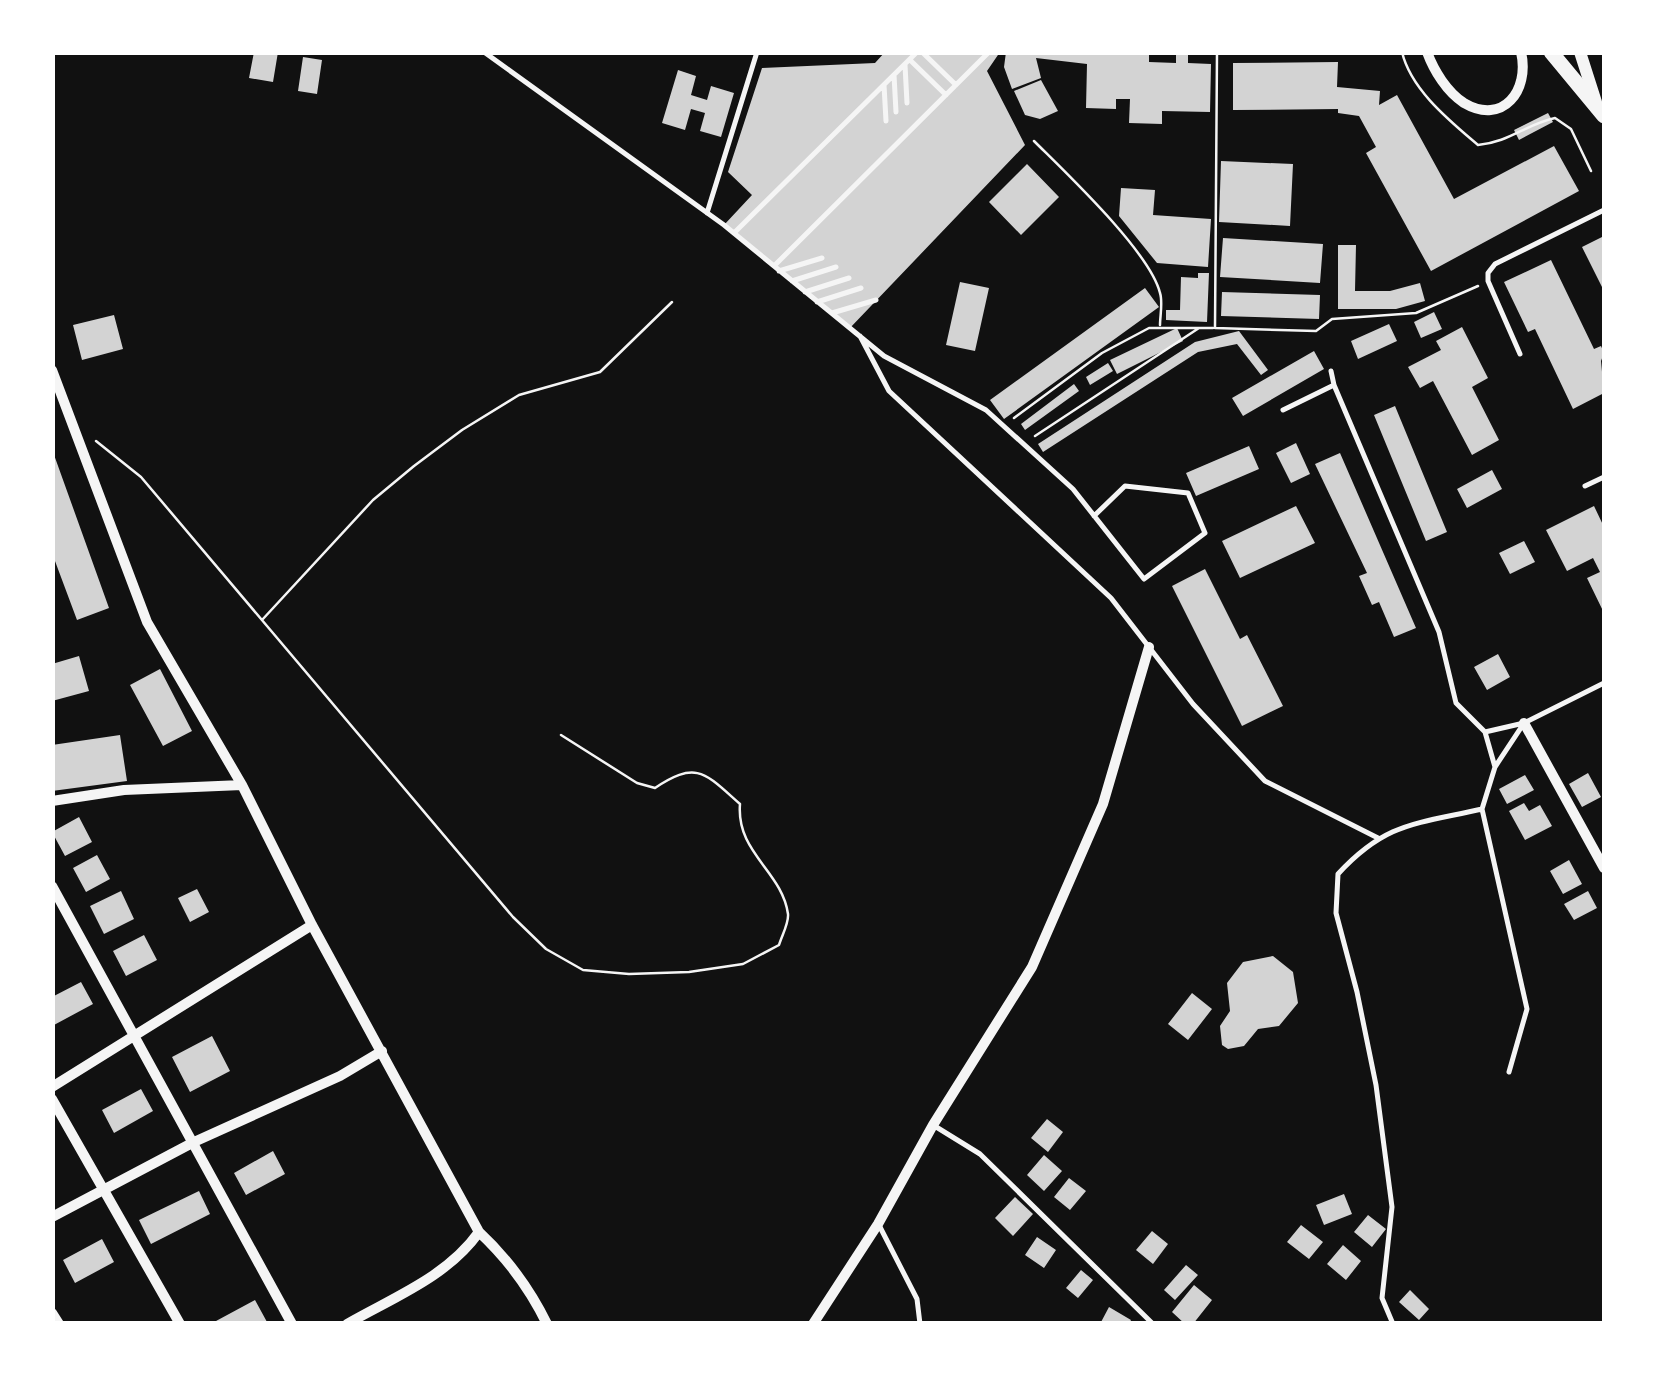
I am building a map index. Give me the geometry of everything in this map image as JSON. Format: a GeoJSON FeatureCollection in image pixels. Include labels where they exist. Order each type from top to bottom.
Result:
{"type":"FeatureCollection","features":[{"type":"Feature","properties":{"kind":"main road"},"geometry":{"type":"LineString","coordinates":[[1550,52],[1600,110]]}},
{"type":"Feature","properties":{"kind":"street"},"geometry":{"type":"LineString","coordinates":[[1427,52],[1440,78],[1456,97],[1468,106],[1485,109],[1498,109],[1514,98],[1523,84],[1521,52]]}},
{"type":"Feature","properties":{"kind":"street"},"geometry":{"type":"LineString","coordinates":[[1580,52],[1600,110]]}},
{"type":"Feature","properties":{"kind":"street"},"geometry":{"type":"LineString","coordinates":[[52,370],[147,622],[242,785],[312,925],[479,1232],[507,1258],[533,1295],[547,1324]]}},
{"type":"Feature","properties":{"kind":"street"},"geometry":{"type":"LineString","coordinates":[[813,1324],[878,1224],[1032,967],[1103,804],[1149,648]]}},
{"type":"Feature","properties":{"kind":"street"},"geometry":{"type":"LineString","coordinates":[[1524,723],[1604,868]]}},
{"type":"Feature","properties":{"kind":"street"},"geometry":{"type":"LineString","coordinates":[[52,801],[124,790],[242,785]]}},
{"type":"Feature","properties":{"kind":"street"},"geometry":{"type":"LineString","coordinates":[[52,886],[292,1324]]}},
{"type":"Feature","properties":{"kind":"street"},"geometry":{"type":"LineString","coordinates":[[52,1088],[312,925]]}},
{"type":"Feature","properties":{"kind":"street"},"geometry":{"type":"LineString","coordinates":[[52,1217],[194,1142],[340,1076],[382,1051]]}},
{"type":"Feature","properties":{"kind":"street"},"geometry":{"type":"LineString","coordinates":[[52,1099],[180,1324]]}},
{"type":"Feature","properties":{"kind":"street"},"geometry":{"type":"LineString","coordinates":[[347,1324],[447,1268],[479,1232]]}},
{"type":"Feature","properties":{"kind":"street"},"geometry":{"type":"LineString","coordinates":[[52,1313],[58,1324]]}},
{"type":"Feature","properties":{"kind":"lane"},"geometry":{"type":"LineString","coordinates":[[484,52],[708,213],[884,356],[986,410],[1073,489],[1094,516],[1144,578],[1205,532],[1188,493],[1125,486],[1094,516]]}},
{"type":"Feature","properties":{"kind":"lane"},"geometry":{"type":"LineString","coordinates":[[708,213],[757,52]]}},
{"type":"Feature","properties":{"kind":"lane"},"geometry":{"type":"LineString","coordinates":[[734,233],[920,52],[956,86]]}},
{"type":"Feature","properties":{"kind":"lane"},"geometry":{"type":"LineString","coordinates":[[777,268],[989,52]]}},
{"type":"Feature","properties":{"kind":"lane"},"geometry":{"type":"LineString","coordinates":[[907,62],[946,96]]}},
{"type":"Feature","properties":{"kind":"lane"},"geometry":{"type":"LineString","coordinates":[[907,62],[907,102]]}},
{"type":"Feature","properties":{"kind":"lane"},"geometry":{"type":"LineString","coordinates":[[894,75],[896,112]]}},
{"type":"Feature","properties":{"kind":"lane"},"geometry":{"type":"LineString","coordinates":[[884,85],[886,122]]}},
{"type":"Feature","properties":{"kind":"lane"},"geometry":{"type":"LineString","coordinates":[[1520,354],[1488,273],[1495,264],[1604,210]]}},
{"type":"Feature","properties":{"kind":"lane"},"geometry":{"type":"LineString","coordinates":[[777,268],[822,258]]}},
{"type":"Feature","properties":{"kind":"lane"},"geometry":{"type":"LineString","coordinates":[[792,281],[836,268]]}},
{"type":"Feature","properties":{"kind":"lane"},"geometry":{"type":"LineString","coordinates":[[805,292],[849,278]]}},
{"type":"Feature","properties":{"kind":"lane"},"geometry":{"type":"LineString","coordinates":[[817,302],[862,288]]}},
{"type":"Feature","properties":{"kind":"lane"},"geometry":{"type":"LineString","coordinates":[[832,314],[876,300]]}},
{"type":"Feature","properties":{"kind":"lane"},"geometry":{"type":"LineString","coordinates":[[860,336],[889,392],[1110,598],[1193,704],[1265,781],[1378,838]]}},
{"type":"Feature","properties":{"kind":"lane"},"geometry":{"type":"LineString","coordinates":[[1332,371],[1334,385],[1439,632],[1456,703],[1485,732],[1495,767]]}},
{"type":"Feature","properties":{"kind":"lane"},"geometry":{"type":"LineString","coordinates":[[1284,410],[1334,385]]}},
{"type":"Feature","properties":{"kind":"lane"},"geometry":{"type":"LineString","coordinates":[[1585,486],[1604,477]]}},
{"type":"Feature","properties":{"kind":"lane"},"geometry":{"type":"LineString","coordinates":[[1485,732],[1524,723],[1604,682]]}},
{"type":"Feature","properties":{"kind":"lane"},"geometry":{"type":"LineString","coordinates":[[1509,1072],[1527,1009],[1482,810],[1495,767],[1524,723]]}},
{"type":"Feature","properties":{"kind":"lane"},"geometry":{"type":"LineString","coordinates":[[1394,1324],[1382,1298],[1392,1207],[1376,1085],[1336,912],[1338,874],[1360,850],[1394,828],[1482,810]]}},
{"type":"Feature","properties":{"kind":"lane"},"geometry":{"type":"LineString","coordinates":[[934,1125],[980,1154],[1154,1324]]}},
{"type":"Feature","properties":{"kind":"lane"},"geometry":{"type":"LineString","coordinates":[[878,1224],[917,1298],[920,1324]]}},
{"type":"Feature","properties":{"kind":"path"},"geometry":{"type":"LineString","coordinates":[[1215,328],[1217,52]]}},
{"type":"Feature","properties":{"kind":"path"},"geometry":{"type":"LineString","coordinates":[[1034,141],[1140,256],[1160,294],[1160,327]]}},
{"type":"Feature","properties":{"kind":"path"},"geometry":{"type":"LineString","coordinates":[[1004,426],[1102,353],[1149,328],[1316,331],[1332,319],[1416,313],[1488,281]]}},
{"type":"Feature","properties":{"kind":"path"},"geometry":{"type":"LineString","coordinates":[[262,620],[373,500],[414,466],[519,395],[600,372],[672,302]]}},
{"type":"Feature","properties":{"kind":"path"},"geometry":{"type":"LineString","coordinates":[[1023,444],[1200,327]]}},
{"type":"Feature","properties":{"kind":"path"},"geometry":{"type":"LineString","coordinates":[[71,422],[141,477],[513,917],[546,950],[583,970],[630,974],[744,964],[779,945],[789,917],[780,888],[753,854],[738,822],[740,804],[700,772],[681,771],[655,788],[636,783],[561,734]]}},
{"type":"Feature","properties":{"kind":"building"},"geometry":{"type":"Polygon","coordinates":[[[254,52],[278,52],[273,82],[249,78],[254,52]]]}},
{"type":"Feature","properties":{"kind":"building"},"geometry":{"type":"Polygon","coordinates":[[[885,52],[1000,52],[987,71],[1025,145],[849,329],[724,225],[752,195],[728,172],[762,68],[875,63],[885,52]]]}},
{"type":"Feature","properties":{"kind":"building"},"geometry":{"type":"Polygon","coordinates":[[[1006,52],[1149,52],[1149,62],[1176,63],[1176,54],[1188,54],[1188,63],[1211,64],[1210,112],[1162,111],[1162,124],[1129,123],[1130,99],[1116,99],[1116,109],[1086,108],[1087,64],[1036,58],[1041,78],[1012,89],[1004,67],[1006,52]]]}},
{"type":"Feature","properties":{"kind":"building"},"geometry":{"type":"Polygon","coordinates":[[[303,57],[322,60],[317,94],[298,91],[303,57]]]}},
{"type":"Feature","properties":{"kind":"building"},"geometry":{"type":"Polygon","coordinates":[[[1338,62],[1337,87],[1380,91],[1379,105],[1397,95],[1454,199],[1554,146],[1579,191],[1431,271],[1366,153],[1376,147],[1359,116],[1338,113],[1338,109],[1233,110],[1233,63],[1338,62]]]}},
{"type":"Feature","properties":{"kind":"building"},"geometry":{"type":"Polygon","coordinates":[[[678,70],[696,76],[691,95],[707,100],[711,86],[734,93],[721,137],[700,131],[705,113],[691,109],[685,130],[662,123],[678,70]]]}},
{"type":"Feature","properties":{"kind":"building"},"geometry":{"type":"Polygon","coordinates":[[[1041,80],[1058,111],[1040,119],[1025,115],[1014,91],[1041,80]]]}},
{"type":"Feature","properties":{"kind":"building"},"geometry":{"type":"Polygon","coordinates":[[[1548,113],[1553,122],[1519,140],[1514,130],[1548,113]]]}},
{"type":"Feature","properties":{"kind":"building"},"geometry":{"type":"Polygon","coordinates":[[[1221,161],[1293,164],[1290,226],[1219,222],[1221,161]]]}},
{"type":"Feature","properties":{"kind":"building"},"geometry":{"type":"Polygon","coordinates":[[[1027,164],[1059,197],[1021,235],[989,202],[1027,164]]]}},
{"type":"Feature","properties":{"kind":"building"},"geometry":{"type":"Polygon","coordinates":[[[1121,188],[1155,190],[1153,215],[1211,219],[1208,267],[1157,263],[1119,216],[1121,188]]]}},
{"type":"Feature","properties":{"kind":"building"},"geometry":{"type":"Polygon","coordinates":[[[1604,236],[1604,291],[1582,247],[1604,236]]]}},
{"type":"Feature","properties":{"kind":"building"},"geometry":{"type":"Polygon","coordinates":[[[1223,238],[1323,244],[1320,283],[1220,277],[1223,238]]]}},
{"type":"Feature","properties":{"kind":"building"},"geometry":{"type":"Polygon","coordinates":[[[1338,245],[1356,245],[1355,291],[1390,291],[1420,283],[1425,301],[1396,309],[1338,309],[1338,245]]]}},
{"type":"Feature","properties":{"kind":"building"},"geometry":{"type":"Polygon","coordinates":[[[1551,260],[1594,349],[1601,346],[1604,353],[1604,393],[1573,409],[1535,329],[1528,332],[1504,282],[1551,260]]]}},
{"type":"Feature","properties":{"kind":"building"},"geometry":{"type":"Polygon","coordinates":[[[1198,273],[1209,273],[1207,322],[1166,320],[1166,310],[1180,310],[1181,277],[1198,278],[1198,273]]]}},
{"type":"Feature","properties":{"kind":"building"},"geometry":{"type":"Polygon","coordinates":[[[960,282],[989,288],[975,351],[946,345],[960,282]]]}},
{"type":"Feature","properties":{"kind":"building"},"geometry":{"type":"Polygon","coordinates":[[[1145,288],[1159,307],[1004,419],[990,400],[1145,288]]]}},
{"type":"Feature","properties":{"kind":"building"},"geometry":{"type":"Polygon","coordinates":[[[1222,292],[1320,295],[1319,319],[1221,316],[1222,292]]]}},
{"type":"Feature","properties":{"kind":"building"},"geometry":{"type":"Polygon","coordinates":[[[1434,312],[1442,329],[1421,338],[1414,322],[1434,312]]]}},
{"type":"Feature","properties":{"kind":"building"},"geometry":{"type":"Polygon","coordinates":[[[114,315],[123,349],[82,360],[73,325],[114,315]]]}},
{"type":"Feature","properties":{"kind":"building"},"geometry":{"type":"Polygon","coordinates":[[[1389,324],[1397,341],[1358,359],[1351,341],[1389,324]]]}},
{"type":"Feature","properties":{"kind":"building"},"geometry":{"type":"Polygon","coordinates":[[[1462,327],[1488,378],[1472,387],[1499,440],[1472,455],[1433,381],[1420,388],[1408,367],[1441,350],[1436,341],[1462,327]]]}},
{"type":"Feature","properties":{"kind":"building"},"geometry":{"type":"Polygon","coordinates":[[[1177,328],[1183,341],[1117,374],[1110,360],[1177,328]]]}},
{"type":"Feature","properties":{"kind":"building"},"geometry":{"type":"Polygon","coordinates":[[[1239,331],[1268,370],[1261,375],[1237,344],[1198,352],[1043,452],[1038,444],[1195,342],[1239,331]]]}},
{"type":"Feature","properties":{"kind":"building"},"geometry":{"type":"Polygon","coordinates":[[[1314,351],[1324,369],[1243,416],[1232,398],[1314,351]]]}},
{"type":"Feature","properties":{"kind":"building"},"geometry":{"type":"Polygon","coordinates":[[[1108,363],[1113,371],[1090,385],[1086,377],[1108,363]]]}},
{"type":"Feature","properties":{"kind":"building"},"geometry":{"type":"Polygon","coordinates":[[[1074,384],[1079,391],[1025,430],[1021,424],[1074,384]]]}},
{"type":"Feature","properties":{"kind":"building"},"geometry":{"type":"Polygon","coordinates":[[[1395,406],[1447,532],[1426,541],[1374,415],[1395,406]]]}},
{"type":"Feature","properties":{"kind":"building"},"geometry":{"type":"Polygon","coordinates":[[[1296,443],[1310,474],[1291,483],[1276,453],[1296,443]]]}},
{"type":"Feature","properties":{"kind":"building"},"geometry":{"type":"Polygon","coordinates":[[[1249,446],[1259,469],[1196,496],[1186,473],[1249,446]]]}},
{"type":"Feature","properties":{"kind":"building"},"geometry":{"type":"Polygon","coordinates":[[[53,452],[109,608],[77,620],[52,553],[53,452]]]}},
{"type":"Feature","properties":{"kind":"building"},"geometry":{"type":"Polygon","coordinates":[[[1340,453],[1416,628],[1394,637],[1379,602],[1372,605],[1359,576],[1367,573],[1315,464],[1340,453]]]}},
{"type":"Feature","properties":{"kind":"building"},"geometry":{"type":"Polygon","coordinates":[[[1492,470],[1502,489],[1467,508],[1457,489],[1492,470]]]}},
{"type":"Feature","properties":{"kind":"building"},"geometry":{"type":"Polygon","coordinates":[[[1296,506],[1315,543],[1240,578],[1222,541],[1296,506]]]}},
{"type":"Feature","properties":{"kind":"building"},"geometry":{"type":"Polygon","coordinates":[[[1594,506],[1604,527],[1604,613],[1587,578],[1600,572],[1593,558],[1567,571],[1546,530],[1594,506]]]}},
{"type":"Feature","properties":{"kind":"building"},"geometry":{"type":"Polygon","coordinates":[[[1524,541],[1535,562],[1510,574],[1499,553],[1524,541]]]}},
{"type":"Feature","properties":{"kind":"building"},"geometry":{"type":"Polygon","coordinates":[[[1205,569],[1240,639],[1247,635],[1283,706],[1242,726],[1172,586],[1205,569]]]}},
{"type":"Feature","properties":{"kind":"building"},"geometry":{"type":"Polygon","coordinates":[[[1498,654],[1510,677],[1487,690],[1474,667],[1498,654]]]}},
{"type":"Feature","properties":{"kind":"building"},"geometry":{"type":"Polygon","coordinates":[[[79,656],[89,691],[52,701],[52,664],[79,656]]]}},
{"type":"Feature","properties":{"kind":"building"},"geometry":{"type":"Polygon","coordinates":[[[160,669],[192,731],[163,746],[130,685],[160,669]]]}},
{"type":"Feature","properties":{"kind":"building"},"geometry":{"type":"Polygon","coordinates":[[[120,735],[127,781],[52,791],[52,745],[120,735]]]}},
{"type":"Feature","properties":{"kind":"building"},"geometry":{"type":"Polygon","coordinates":[[[1588,773],[1601,797],[1582,807],[1569,784],[1588,773]]]}},
{"type":"Feature","properties":{"kind":"building"},"geometry":{"type":"Polygon","coordinates":[[[1525,775],[1534,790],[1507,804],[1499,789],[1525,775]]]}},
{"type":"Feature","properties":{"kind":"building"},"geometry":{"type":"Polygon","coordinates":[[[1524,803],[1529,811],[1540,805],[1552,826],[1525,840],[1509,811],[1524,803]]]}},
{"type":"Feature","properties":{"kind":"building"},"geometry":{"type":"Polygon","coordinates":[[[79,817],[92,842],[65,856],[52,832],[79,817]]]}},
{"type":"Feature","properties":{"kind":"building"},"geometry":{"type":"Polygon","coordinates":[[[97,855],[110,879],[86,892],[73,868],[97,855]]]}},
{"type":"Feature","properties":{"kind":"building"},"geometry":{"type":"Polygon","coordinates":[[[1569,860],[1582,884],[1563,894],[1550,871],[1569,860]]]}},
{"type":"Feature","properties":{"kind":"building"},"geometry":{"type":"Polygon","coordinates":[[[197,889],[209,912],[190,922],[178,898],[197,889]]]}},
{"type":"Feature","properties":{"kind":"building"},"geometry":{"type":"Polygon","coordinates":[[[121,891],[134,919],[104,934],[90,906],[121,891]]]}},
{"type":"Feature","properties":{"kind":"building"},"geometry":{"type":"Polygon","coordinates":[[[1588,891],[1597,908],[1574,920],[1564,904],[1588,891]]]}},
{"type":"Feature","properties":{"kind":"building"},"geometry":{"type":"Polygon","coordinates":[[[144,935],[157,960],[126,976],[113,951],[144,935]]]}},
{"type":"Feature","properties":{"kind":"building"},"geometry":{"type":"Polygon","coordinates":[[[1273,956],[1293,972],[1298,1003],[1279,1026],[1258,1029],[1244,1046],[1228,1049],[1222,1045],[1220,1026],[1230,1011],[1227,983],[1243,962],[1273,956]]]}},
{"type":"Feature","properties":{"kind":"building"},"geometry":{"type":"Polygon","coordinates":[[[81,982],[93,1004],[54,1025],[52,997],[81,982]]]}},
{"type":"Feature","properties":{"kind":"building"},"geometry":{"type":"Polygon","coordinates":[[[1192,993],[1212,1009],[1188,1040],[1168,1024],[1192,993]]]}},
{"type":"Feature","properties":{"kind":"building"},"geometry":{"type":"Polygon","coordinates":[[[212,1036],[230,1071],[190,1092],[172,1057],[212,1036]]]}},
{"type":"Feature","properties":{"kind":"building"},"geometry":{"type":"Polygon","coordinates":[[[141,1089],[153,1111],[114,1133],[102,1110],[141,1089]]]}},
{"type":"Feature","properties":{"kind":"building"},"geometry":{"type":"Polygon","coordinates":[[[1047,1119],[1063,1132],[1048,1152],[1031,1138],[1047,1119]]]}},
{"type":"Feature","properties":{"kind":"building"},"geometry":{"type":"Polygon","coordinates":[[[273,1151],[285,1174],[246,1195],[234,1173],[273,1151]]]}},
{"type":"Feature","properties":{"kind":"building"},"geometry":{"type":"Polygon","coordinates":[[[1044,1155],[1062,1171],[1044,1191],[1027,1175],[1044,1155]]]}},
{"type":"Feature","properties":{"kind":"building"},"geometry":{"type":"Polygon","coordinates":[[[1069,1178],[1086,1191],[1070,1210],[1054,1197],[1069,1178]]]}},
{"type":"Feature","properties":{"kind":"building"},"geometry":{"type":"Polygon","coordinates":[[[199,1191],[210,1214],[151,1244],[139,1220],[199,1191]]]}},
{"type":"Feature","properties":{"kind":"building"},"geometry":{"type":"Polygon","coordinates":[[[1344,1194],[1352,1214],[1324,1225],[1316,1205],[1344,1194]]]}},
{"type":"Feature","properties":{"kind":"building"},"geometry":{"type":"Polygon","coordinates":[[[1015,1197],[1033,1214],[1013,1236],[995,1218],[1015,1197]]]}},
{"type":"Feature","properties":{"kind":"building"},"geometry":{"type":"Polygon","coordinates":[[[1368,1215],[1386,1229],[1372,1247],[1354,1232],[1368,1215]]]}},
{"type":"Feature","properties":{"kind":"building"},"geometry":{"type":"Polygon","coordinates":[[[1301,1225],[1323,1242],[1309,1259],[1287,1242],[1301,1225]]]}},
{"type":"Feature","properties":{"kind":"building"},"geometry":{"type":"Polygon","coordinates":[[[1152,1231],[1168,1244],[1153,1264],[1136,1250],[1152,1231]]]}},
{"type":"Feature","properties":{"kind":"building"},"geometry":{"type":"Polygon","coordinates":[[[1037,1237],[1056,1250],[1044,1268],[1025,1255],[1037,1237]]]}},
{"type":"Feature","properties":{"kind":"building"},"geometry":{"type":"Polygon","coordinates":[[[102,1239],[114,1262],[75,1283],[63,1260],[102,1239]]]}},
{"type":"Feature","properties":{"kind":"building"},"geometry":{"type":"Polygon","coordinates":[[[1343,1245],[1361,1261],[1346,1280],[1327,1264],[1343,1245]]]}},
{"type":"Feature","properties":{"kind":"building"},"geometry":{"type":"Polygon","coordinates":[[[1186,1265],[1198,1275],[1175,1300],[1164,1290],[1186,1265]]]}},
{"type":"Feature","properties":{"kind":"building"},"geometry":{"type":"Polygon","coordinates":[[[1081,1270],[1093,1280],[1078,1298],[1066,1288],[1081,1270]]]}},
{"type":"Feature","properties":{"kind":"building"},"geometry":{"type":"Polygon","coordinates":[[[1194,1285],[1212,1300],[1193,1324],[1185,1324],[1172,1312],[1194,1285]]]}},
{"type":"Feature","properties":{"kind":"building"},"geometry":{"type":"Polygon","coordinates":[[[1410,1290],[1429,1309],[1419,1320],[1399,1302],[1410,1290]]]}},
{"type":"Feature","properties":{"kind":"building"},"geometry":{"type":"Polygon","coordinates":[[[255,1300],[267,1322],[217,1324],[216,1321],[255,1300]]]}},
{"type":"Feature","properties":{"kind":"building"},"geometry":{"type":"Polygon","coordinates":[[[1109,1307],[1131,1320],[1129,1324],[1100,1324],[1109,1307]]]}}]}
